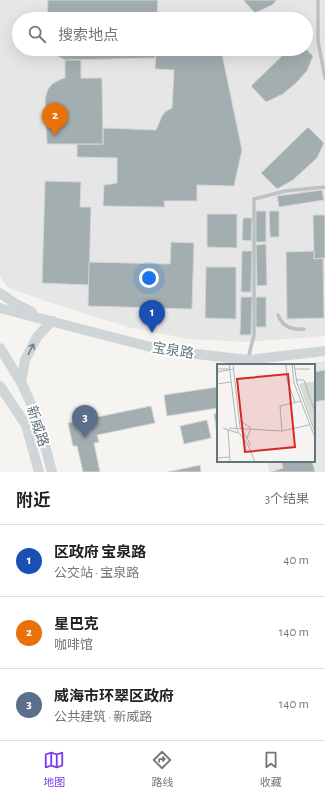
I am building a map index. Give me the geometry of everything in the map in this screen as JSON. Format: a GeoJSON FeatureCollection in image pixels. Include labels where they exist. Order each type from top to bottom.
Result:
{"type":"FeatureCollection","features":[{"type":"Feature","properties":{"kind":"main road"},"geometry":{"type":"LineString","coordinates":[[0,293],[16,304],[52,321],[37,337],[25,360],[21,382]]}},
{"type":"Feature","properties":{"kind":"main road","name":"宝泉路"},"geometry":{"type":"LineString","coordinates":[[0,308],[162,350],[248,360],[325,352]]}},
{"type":"Feature","properties":{"kind":"main road","name":"新威路"},"geometry":{"type":"LineString","coordinates":[[0,348],[21,382],[38,420],[52,472]]}},
{"type":"Feature","properties":{"kind":"main road","name":"新威路"},"geometry":{"type":"LineString","coordinates":[[0,386],[26,425],[39,472]]}},
{"type":"Feature","properties":{"kind":"lane"},"geometry":{"type":"LineString","coordinates":[[318,0],[318,41],[325,78]]}},
{"type":"Feature","properties":{"kind":"lane"},"geometry":{"type":"LineString","coordinates":[[248,360],[254,335],[254,199],[285,191],[325,187]]}},
{"type":"Feature","properties":{"kind":"lane"},"geometry":{"type":"LineString","coordinates":[[278,315],[280,321],[287,327],[296,330],[304,329]]}},
{"type":"Feature","properties":{"kind":"shaded area"},"geometry":{"type":"Polygon","coordinates":[[[0,0],[325,0],[325,336],[249,342],[189,339],[128,327],[45,301],[7,287],[0,276],[0,0]]]}},
{"type":"Feature","properties":{"kind":"shaded area"},"geometry":{"type":"Polygon","coordinates":[[[325,361],[325,472],[269,472],[267,462],[315,462],[315,364],[303,364],[325,361]]]}},
{"type":"Feature","properties":{"kind":"building"},"geometry":{"type":"Polygon","coordinates":[[[48,0],[158,0],[157,12],[47,12],[48,0]]]}},
{"type":"Feature","properties":{"kind":"building"},"geometry":{"type":"Polygon","coordinates":[[[243,0],[277,0],[272,5],[254,12],[243,0]]]}},
{"type":"Feature","properties":{"kind":"building"},"geometry":{"type":"Polygon","coordinates":[[[57,56],[155,56],[155,58],[65,60],[57,56]]]}},
{"type":"Feature","properties":{"kind":"building"},"geometry":{"type":"Polygon","coordinates":[[[156,56],[222,56],[242,150],[234,186],[197,185],[197,201],[164,201],[165,207],[103,206],[104,185],[117,183],[117,158],[77,157],[77,144],[103,144],[103,128],[156,130],[162,116],[166,111],[172,108],[174,70],[155,69],[156,56]]]}},
{"type":"Feature","properties":{"kind":"building"},"geometry":{"type":"Polygon","coordinates":[[[282,56],[313,56],[307,71],[283,94],[266,102],[251,86],[282,56]]]}},
{"type":"Feature","properties":{"kind":"building"},"geometry":{"type":"Polygon","coordinates":[[[65,60],[81,60],[81,78],[102,78],[103,144],[47,144],[45,98],[48,89],[52,84],[65,78],[65,60]]]}},
{"type":"Feature","properties":{"kind":"building"},"geometry":{"type":"Polygon","coordinates":[[[308,127],[324,143],[317,158],[293,180],[277,189],[261,173],[308,127]]]}},
{"type":"Feature","properties":{"kind":"building"},"geometry":{"type":"Polygon","coordinates":[[[45,181],[81,182],[80,207],[91,207],[89,285],[42,283],[45,181]]]}},
{"type":"Feature","properties":{"kind":"building"},"geometry":{"type":"Polygon","coordinates":[[[322,190],[324,200],[279,207],[277,196],[322,190]]]}},
{"type":"Feature","properties":{"kind":"building"},"geometry":{"type":"Polygon","coordinates":[[[256,211],[266,211],[266,242],[256,242],[256,211]]]}},
{"type":"Feature","properties":{"kind":"building"},"geometry":{"type":"Polygon","coordinates":[[[269,211],[279,211],[279,237],[270,237],[269,211]]]}},
{"type":"Feature","properties":{"kind":"building"},"geometry":{"type":"Polygon","coordinates":[[[207,214],[237,214],[237,248],[207,247],[207,214]]]}},
{"type":"Feature","properties":{"kind":"building"},"geometry":{"type":"Polygon","coordinates":[[[313,215],[325,215],[325,258],[314,259],[313,215]]]}},
{"type":"Feature","properties":{"kind":"building"},"geometry":{"type":"Polygon","coordinates":[[[243,218],[252,218],[251,241],[242,240],[243,218]]]}},
{"type":"Feature","properties":{"kind":"building"},"geometry":{"type":"Polygon","coordinates":[[[171,242],[194,243],[192,309],[88,306],[89,262],[170,264],[171,242]]]}},
{"type":"Feature","properties":{"kind":"building"},"geometry":{"type":"Polygon","coordinates":[[[266,244],[267,285],[257,286],[256,245],[266,244]]]}},
{"type":"Feature","properties":{"kind":"building"},"geometry":{"type":"Polygon","coordinates":[[[242,251],[252,251],[251,292],[241,292],[242,251]]]}},
{"type":"Feature","properties":{"kind":"building"},"geometry":{"type":"Polygon","coordinates":[[[314,251],[314,259],[323,258],[324,318],[287,319],[286,252],[314,251]]]}},
{"type":"Feature","properties":{"kind":"building"},"geometry":{"type":"Polygon","coordinates":[[[206,267],[236,267],[236,319],[205,318],[206,267]]]}},
{"type":"Feature","properties":{"kind":"building"},"geometry":{"type":"Polygon","coordinates":[[[241,297],[252,297],[251,335],[240,335],[241,297]]]}},
{"type":"Feature","properties":{"kind":"building"},"geometry":{"type":"Polygon","coordinates":[[[256,297],[266,297],[266,327],[256,327],[256,297]]]}},
{"type":"Feature","properties":{"kind":"building"},"geometry":{"type":"Polygon","coordinates":[[[325,370],[325,400],[315,402],[315,372],[325,370]]]}},
{"type":"Feature","properties":{"kind":"building"},"geometry":{"type":"Polygon","coordinates":[[[217,387],[217,408],[167,416],[164,395],[217,387]]]}},
{"type":"Feature","properties":{"kind":"building"},"geometry":{"type":"Polygon","coordinates":[[[151,406],[155,423],[97,435],[99,442],[94,443],[100,472],[83,472],[77,446],[73,446],[68,423],[151,406]]]}},
{"type":"Feature","properties":{"kind":"building"},"geometry":{"type":"Polygon","coordinates":[[[217,413],[217,434],[214,414],[217,413]]]}},
{"type":"Feature","properties":{"kind":"building"},"geometry":{"type":"Polygon","coordinates":[[[207,420],[211,438],[184,444],[180,426],[207,420]]]}},
{"type":"Feature","properties":{"kind":"building"},"geometry":{"type":"Polygon","coordinates":[[[281,462],[312,462],[315,472],[271,472],[283,468],[281,462]]]}},
{"type":"Feature","properties":{"kind":"building"},"geometry":{"type":"Polygon","coordinates":[[[200,465],[201,472],[168,472],[200,465]]]}},
{"type":"Feature","properties":{"kind":"place","name":"星巴克"},"geometry":{"type":"Point","coordinates":[55,136]}},
{"type":"Feature","properties":{"kind":"place","name":"区政府 宝泉路"},"geometry":{"type":"Point","coordinates":[152,333]}},
{"type":"Feature","properties":{"kind":"place","name":"威海市环翠区政府"},"geometry":{"type":"Point","coordinates":[85,438]}}]}
